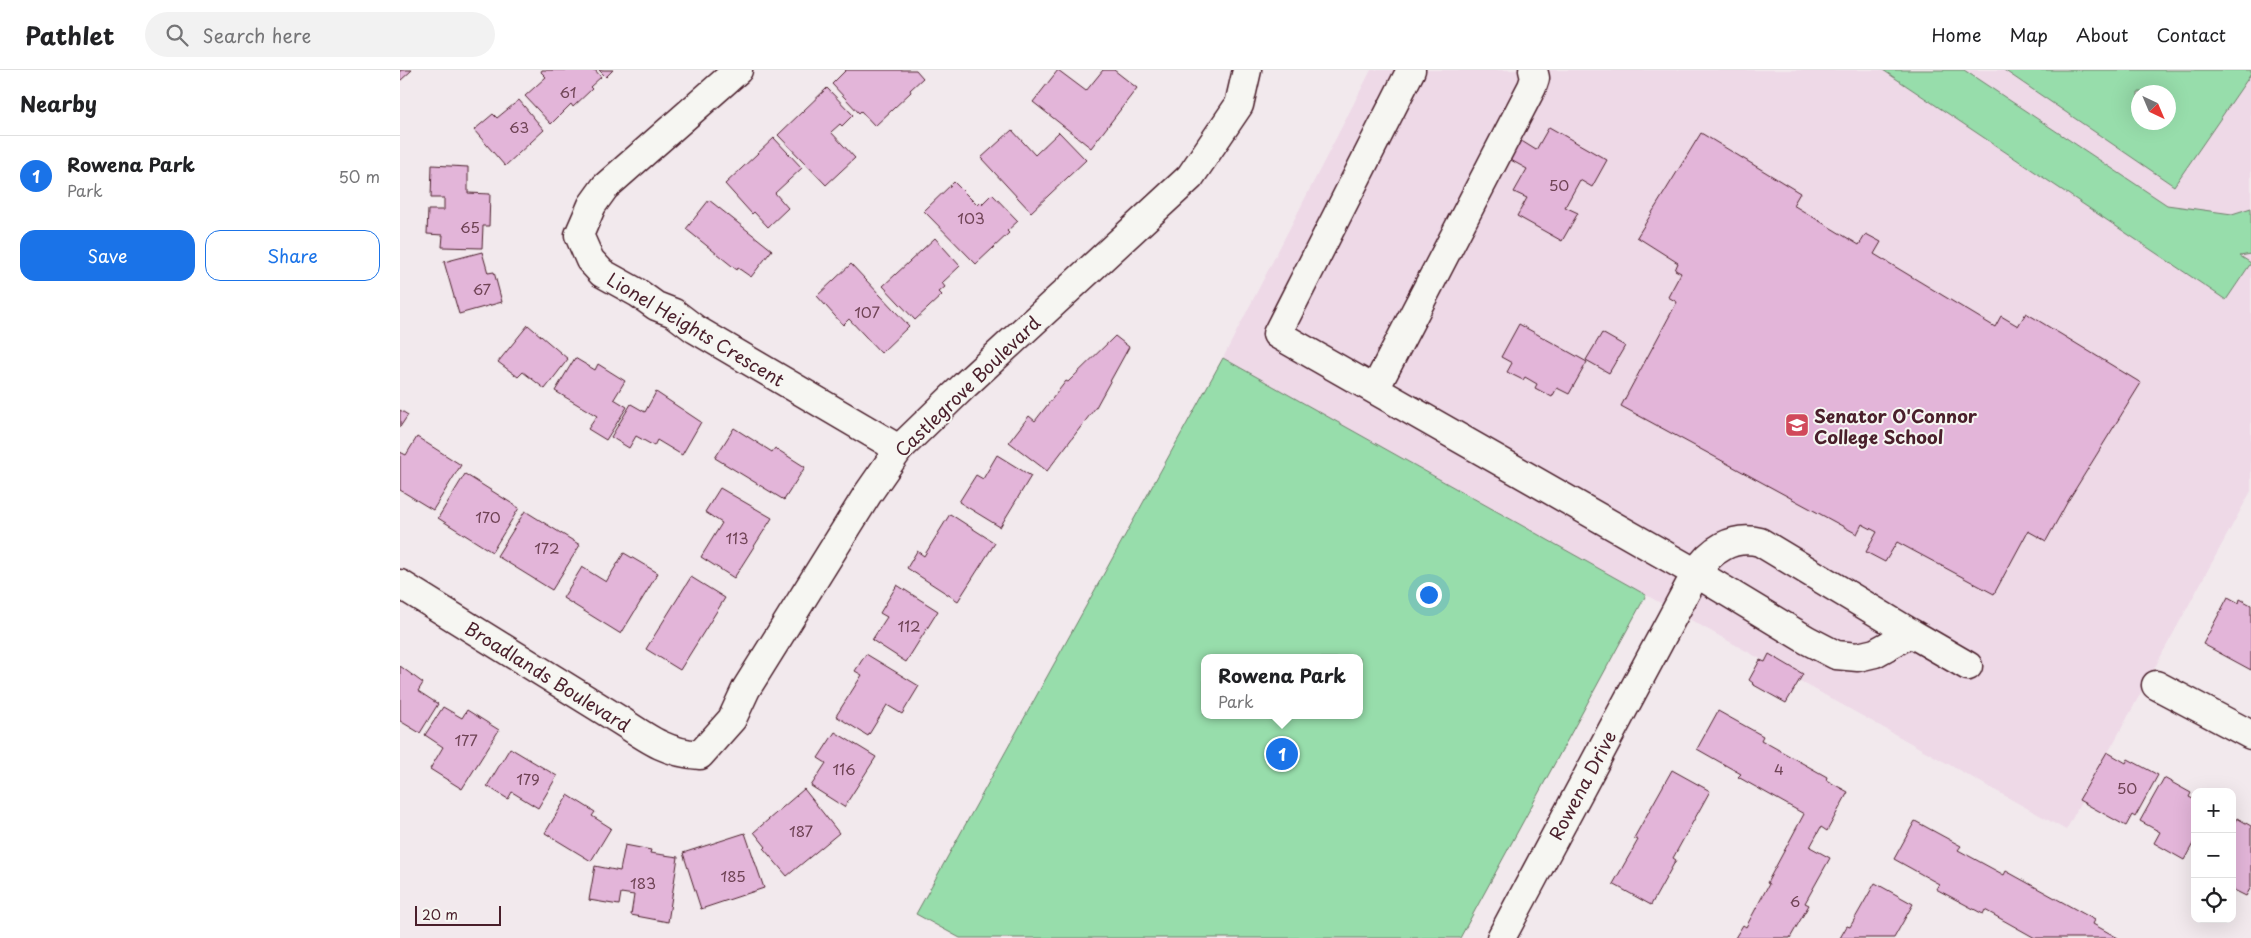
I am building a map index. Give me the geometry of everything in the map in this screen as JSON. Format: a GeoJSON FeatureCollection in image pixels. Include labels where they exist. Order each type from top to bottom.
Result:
{"type":"FeatureCollection","features":[{"type":"Feature","properties":{"kind":"street","name":"Lionel Heights Crescent"},"geometry":{"type":"LineString","coordinates":[[738,70],[605,187],[586,217],[579,235],[582,245],[590,260],[602,273],[638,293],[656,306],[674,313],[695,329],[899,449]]}},
{"type":"Feature","properties":{"kind":"street","name":"Castlegrove Boulevard"},"geometry":{"type":"LineString","coordinates":[[700,755],[732,719],[746,689],[867,495],[899,449],[966,384],[1190,177],[1239,105],[1247,70]]}},
{"type":"Feature","properties":{"kind":"street"},"geometry":{"type":"LineString","coordinates":[[1411,70],[1278,334],[1836,655],[1858,658],[1875,653],[1911,633]]}},
{"type":"Feature","properties":{"kind":"street"},"geometry":{"type":"LineString","coordinates":[[1376,389],[1531,89],[1535,78],[1532,70]]}},
{"type":"Feature","properties":{"kind":"street","name":"Rowena Drive"},"geometry":{"type":"LineString","coordinates":[[1502,938],[1696,573],[1708,558],[1730,542],[1745,539],[1760,542],[1968,666]]}},
{"type":"Feature","properties":{"kind":"street","name":"Broadlands Boulevard"},"geometry":{"type":"LineString","coordinates":[[400,584],[622,721],[654,744],[682,754],[700,755]]}},
{"type":"Feature","properties":{"kind":"street"},"geometry":{"type":"LineString","coordinates":[[2156,685],[2251,735]]}},
{"type":"Feature","properties":{"kind":"shaded area","name":"Senator O'Connor College School"},"geometry":{"type":"Polygon","coordinates":[[[1371,70],[2251,70],[2251,491],[2066,830],[1223,358],[1371,70]]]}},
{"type":"Feature","properties":{"kind":"green space"},"geometry":{"type":"Polygon","coordinates":[[[1883,70],[1964,70],[2167,205],[2232,214],[2251,208],[2251,254],[2240,256],[2251,263],[2226,300],[1883,70]]]}},
{"type":"Feature","properties":{"kind":"green space"},"geometry":{"type":"Polygon","coordinates":[[[2004,70],[2251,70],[2251,74],[2174,186],[2004,70]]]}},
{"type":"Feature","properties":{"kind":"green space"},"geometry":{"type":"Polygon","coordinates":[[[1223,358],[1646,595],[1460,938],[960,938],[916,914],[1223,358]]]}},
{"type":"Feature","properties":{"kind":"building"},"geometry":{"type":"Polygon","coordinates":[[[400,70],[412,70],[400,81],[400,70]]]}},
{"type":"Feature","properties":{"kind":"building"},"geometry":{"type":"Polygon","coordinates":[[[542,70],[595,70],[601,77],[590,87],[592,89],[573,107],[571,104],[551,124],[525,96],[546,77],[541,72],[542,70]]]}},
{"type":"Feature","properties":{"kind":"building"},"geometry":{"type":"Polygon","coordinates":[[[599,70],[613,70],[606,77],[599,70]]]}},
{"type":"Feature","properties":{"kind":"building"},"geometry":{"type":"Polygon","coordinates":[[[846,70],[916,70],[923,78],[875,126],[861,111],[859,113],[832,84],[846,70]]]}},
{"type":"Feature","properties":{"kind":"building"},"geometry":{"type":"Polygon","coordinates":[[[1058,70],[1086,91],[1103,70],[1114,70],[1137,88],[1091,148],[1033,102],[1058,70]]]}},
{"type":"Feature","properties":{"kind":"building"},"geometry":{"type":"Polygon","coordinates":[[[827,88],[853,115],[842,126],[840,124],[831,132],[855,158],[826,185],[778,135],[827,88]]]}},
{"type":"Feature","properties":{"kind":"building"},"geometry":{"type":"Polygon","coordinates":[[[519,100],[544,130],[505,166],[474,130],[493,114],[497,118],[519,100]]]}},
{"type":"Feature","properties":{"kind":"building"},"geometry":{"type":"Polygon","coordinates":[[[1549,127],[1607,160],[1592,187],[1580,180],[1565,207],[1578,213],[1562,241],[1517,216],[1527,198],[1514,192],[1527,169],[1509,159],[1520,140],[1536,150],[1549,127]]]}},
{"type":"Feature","properties":{"kind":"building"},"geometry":{"type":"Polygon","coordinates":[[[1012,130],[1035,155],[1059,132],[1086,160],[1031,212],[981,158],[1012,130]]]}},
{"type":"Feature","properties":{"kind":"building"},"geometry":{"type":"Polygon","coordinates":[[[1701,133],[1800,193],[1793,205],[1859,245],[1866,234],[1881,242],[1874,254],[1995,327],[2001,316],[2018,326],[2026,313],[2141,383],[2068,501],[2046,541],[2028,531],[1994,594],[1897,542],[1885,562],[1866,552],[1877,532],[1862,524],[1857,534],[1621,406],[1677,302],[1668,297],[1681,273],[1675,270],[1678,263],[1637,237],[1701,133]]]}},
{"type":"Feature","properties":{"kind":"building"},"geometry":{"type":"Polygon","coordinates":[[[774,138],[802,168],[775,193],[788,208],[768,227],[754,212],[752,214],[725,184],[774,138]]]}},
{"type":"Feature","properties":{"kind":"building"},"geometry":{"type":"Polygon","coordinates":[[[432,165],[468,167],[468,193],[490,194],[489,226],[483,226],[482,248],[442,247],[443,235],[427,234],[428,210],[444,210],[444,198],[431,198],[432,165]]]}},
{"type":"Feature","properties":{"kind":"building"},"geometry":{"type":"Polygon","coordinates":[[[954,182],[977,205],[980,202],[982,204],[992,194],[1018,221],[1007,231],[1009,233],[976,264],[924,211],[954,182]]]}},
{"type":"Feature","properties":{"kind":"building"},"geometry":{"type":"Polygon","coordinates":[[[709,200],[772,250],[751,277],[738,268],[737,270],[686,229],[709,200]]]}},
{"type":"Feature","properties":{"kind":"building"},"geometry":{"type":"Polygon","coordinates":[[[935,238],[960,266],[942,283],[945,287],[939,292],[942,295],[915,320],[883,286],[935,238]]]}},
{"type":"Feature","properties":{"kind":"building"},"geometry":{"type":"Polygon","coordinates":[[[482,252],[488,273],[494,272],[502,302],[459,314],[444,262],[482,252]]]}},
{"type":"Feature","properties":{"kind":"building"},"geometry":{"type":"Polygon","coordinates":[[[851,264],[909,326],[881,353],[849,319],[843,325],[817,296],[851,264]]]}},
{"type":"Feature","properties":{"kind":"building"},"geometry":{"type":"Polygon","coordinates":[[[1519,324],[1587,362],[1569,394],[1557,388],[1552,397],[1535,388],[1537,384],[1525,377],[1523,380],[1507,372],[1512,363],[1501,357],[1519,324]]]}},
{"type":"Feature","properties":{"kind":"building"},"geometry":{"type":"Polygon","coordinates":[[[528,325],[568,359],[545,389],[523,372],[518,377],[498,362],[528,325]]]}},
{"type":"Feature","properties":{"kind":"building"},"geometry":{"type":"Polygon","coordinates":[[[1602,333],[1625,346],[1609,373],[1586,360],[1602,333]]]}},
{"type":"Feature","properties":{"kind":"building"},"geometry":{"type":"Polygon","coordinates":[[[1115,336],[1129,347],[1096,407],[1047,471],[1009,442],[1029,416],[1035,421],[1066,381],[1068,382],[1115,336]]]}},
{"type":"Feature","properties":{"kind":"building"},"geometry":{"type":"Polygon","coordinates":[[[575,358],[595,370],[598,364],[625,381],[614,399],[627,407],[606,440],[588,429],[597,416],[555,391],[575,358]]]}},
{"type":"Feature","properties":{"kind":"building"},"geometry":{"type":"Polygon","coordinates":[[[656,392],[701,422],[682,455],[657,440],[654,446],[636,436],[629,448],[611,437],[631,404],[645,412],[656,392]]]}},
{"type":"Feature","properties":{"kind":"building"},"geometry":{"type":"Polygon","coordinates":[[[400,410],[408,415],[400,427],[400,410]]]}},
{"type":"Feature","properties":{"kind":"building"},"geometry":{"type":"Polygon","coordinates":[[[734,428],[772,452],[775,448],[805,467],[784,500],[715,458],[734,428]]]}},
{"type":"Feature","properties":{"kind":"building"},"geometry":{"type":"Polygon","coordinates":[[[417,437],[461,465],[433,510],[400,490],[400,452],[406,455],[417,437]]]}},
{"type":"Feature","properties":{"kind":"building"},"geometry":{"type":"Polygon","coordinates":[[[997,455],[1031,476],[1000,527],[959,502],[976,475],[983,479],[997,455]]]}},
{"type":"Feature","properties":{"kind":"building"},"geometry":{"type":"Polygon","coordinates":[[[465,474],[519,508],[492,552],[438,518],[465,474]]]}},
{"type":"Feature","properties":{"kind":"building"},"geometry":{"type":"Polygon","coordinates":[[[720,488],[772,518],[734,578],[701,557],[722,523],[705,512],[720,488]]]}},
{"type":"Feature","properties":{"kind":"building"},"geometry":{"type":"Polygon","coordinates":[[[525,511],[580,545],[552,590],[497,556],[525,511]]]}},
{"type":"Feature","properties":{"kind":"building"},"geometry":{"type":"Polygon","coordinates":[[[950,514],[995,543],[958,601],[907,568],[917,551],[924,556],[950,514]]]}},
{"type":"Feature","properties":{"kind":"building"},"geometry":{"type":"Polygon","coordinates":[[[624,553],[658,573],[621,634],[563,598],[582,567],[606,582],[624,553]]]}},
{"type":"Feature","properties":{"kind":"building"},"geometry":{"type":"Polygon","coordinates":[[[691,577],[725,598],[680,670],[646,649],[691,577]]]}},
{"type":"Feature","properties":{"kind":"building"},"geometry":{"type":"Polygon","coordinates":[[[897,585],[938,611],[906,662],[872,640],[887,617],[880,613],[897,585]]]}},
{"type":"Feature","properties":{"kind":"building"},"geometry":{"type":"Polygon","coordinates":[[[2228,597],[2239,603],[2240,599],[2251,605],[2251,670],[2203,644],[2228,597]]]}},
{"type":"Feature","properties":{"kind":"building"},"geometry":{"type":"Polygon","coordinates":[[[866,654],[919,686],[902,714],[887,705],[868,736],[836,716],[862,675],[855,671],[866,654]]]}},
{"type":"Feature","properties":{"kind":"building"},"geometry":{"type":"Polygon","coordinates":[[[1769,654],[1803,674],[1786,703],[1752,684],[1749,680],[1760,660],[1765,662],[1769,654]]]}},
{"type":"Feature","properties":{"kind":"building"},"geometry":{"type":"Polygon","coordinates":[[[400,666],[423,683],[418,691],[438,704],[420,733],[400,721],[400,666]]]}},
{"type":"Feature","properties":{"kind":"building"},"geometry":{"type":"Polygon","coordinates":[[[443,707],[462,718],[467,710],[499,730],[462,789],[430,769],[443,747],[425,735],[443,707]]]}},
{"type":"Feature","properties":{"kind":"building"},"geometry":{"type":"Polygon","coordinates":[[[1718,711],[1763,736],[1761,740],[1827,777],[1826,780],[1848,792],[1827,831],[1821,827],[1810,847],[1830,858],[1805,903],[1809,905],[1790,938],[1735,938],[1743,925],[1746,927],[1804,814],[1738,777],[1741,774],[1697,749],[1718,711]]]}},
{"type":"Feature","properties":{"kind":"building"},"geometry":{"type":"Polygon","coordinates":[[[835,732],[876,757],[844,807],[811,786],[826,763],[818,758],[835,732]]]}},
{"type":"Feature","properties":{"kind":"building"},"geometry":{"type":"Polygon","coordinates":[[[510,748],[557,776],[538,808],[512,792],[508,799],[487,786],[510,748]]]}},
{"type":"Feature","properties":{"kind":"building"},"geometry":{"type":"Polygon","coordinates":[[[2107,752],[2126,763],[2128,759],[2158,775],[2135,817],[2132,815],[2126,826],[2079,800],[2107,752]]]}},
{"type":"Feature","properties":{"kind":"building"},"geometry":{"type":"Polygon","coordinates":[[[1672,770],[1710,791],[1673,858],[1676,860],[1651,905],[1613,884],[1638,840],[1634,838],[1672,770]]]}},
{"type":"Feature","properties":{"kind":"building"},"geometry":{"type":"Polygon","coordinates":[[[2164,778],[2191,793],[2189,797],[2191,798],[2191,847],[2184,860],[2154,843],[2160,832],[2140,821],[2164,778]]]}},
{"type":"Feature","properties":{"kind":"building"},"geometry":{"type":"Polygon","coordinates":[[[804,789],[839,833],[787,876],[764,849],[766,847],[754,832],[804,789]]]}},
{"type":"Feature","properties":{"kind":"building"},"geometry":{"type":"Polygon","coordinates":[[[568,795],[595,812],[592,816],[611,828],[591,861],[545,833],[568,795]]]}},
{"type":"Feature","properties":{"kind":"building"},"geometry":{"type":"Polygon","coordinates":[[[2237,818],[2251,826],[2251,887],[2246,896],[2236,891],[2237,818]]]}},
{"type":"Feature","properties":{"kind":"building"},"geometry":{"type":"Polygon","coordinates":[[[1915,821],[1961,846],[1958,850],[2004,875],[2006,871],[2095,920],[2093,924],[2118,938],[2035,938],[1985,910],[1983,914],[1936,889],[1939,884],[1894,859],[1915,821]]]}},
{"type":"Feature","properties":{"kind":"building"},"geometry":{"type":"Polygon","coordinates":[[[745,833],[764,888],[701,909],[683,853],[745,833]]]}},
{"type":"Feature","properties":{"kind":"building"},"geometry":{"type":"Polygon","coordinates":[[[625,845],[651,850],[650,853],[678,857],[668,922],[631,915],[634,895],[621,893],[619,905],[589,900],[595,866],[620,871],[625,845]]]}},
{"type":"Feature","properties":{"kind":"building"},"geometry":{"type":"Polygon","coordinates":[[[1875,883],[1913,904],[1894,938],[1840,938],[1847,926],[1850,927],[1875,883]]]}},
{"type":"Feature","properties":{"kind":"place","name":"Senator O'Connor College School"},"geometry":{"type":"Point","coordinates":[1797,425]}},
{"type":"Feature","properties":{"kind":"place","name":"Rowena Park"},"geometry":{"type":"Point","coordinates":[1282,754]}}]}
